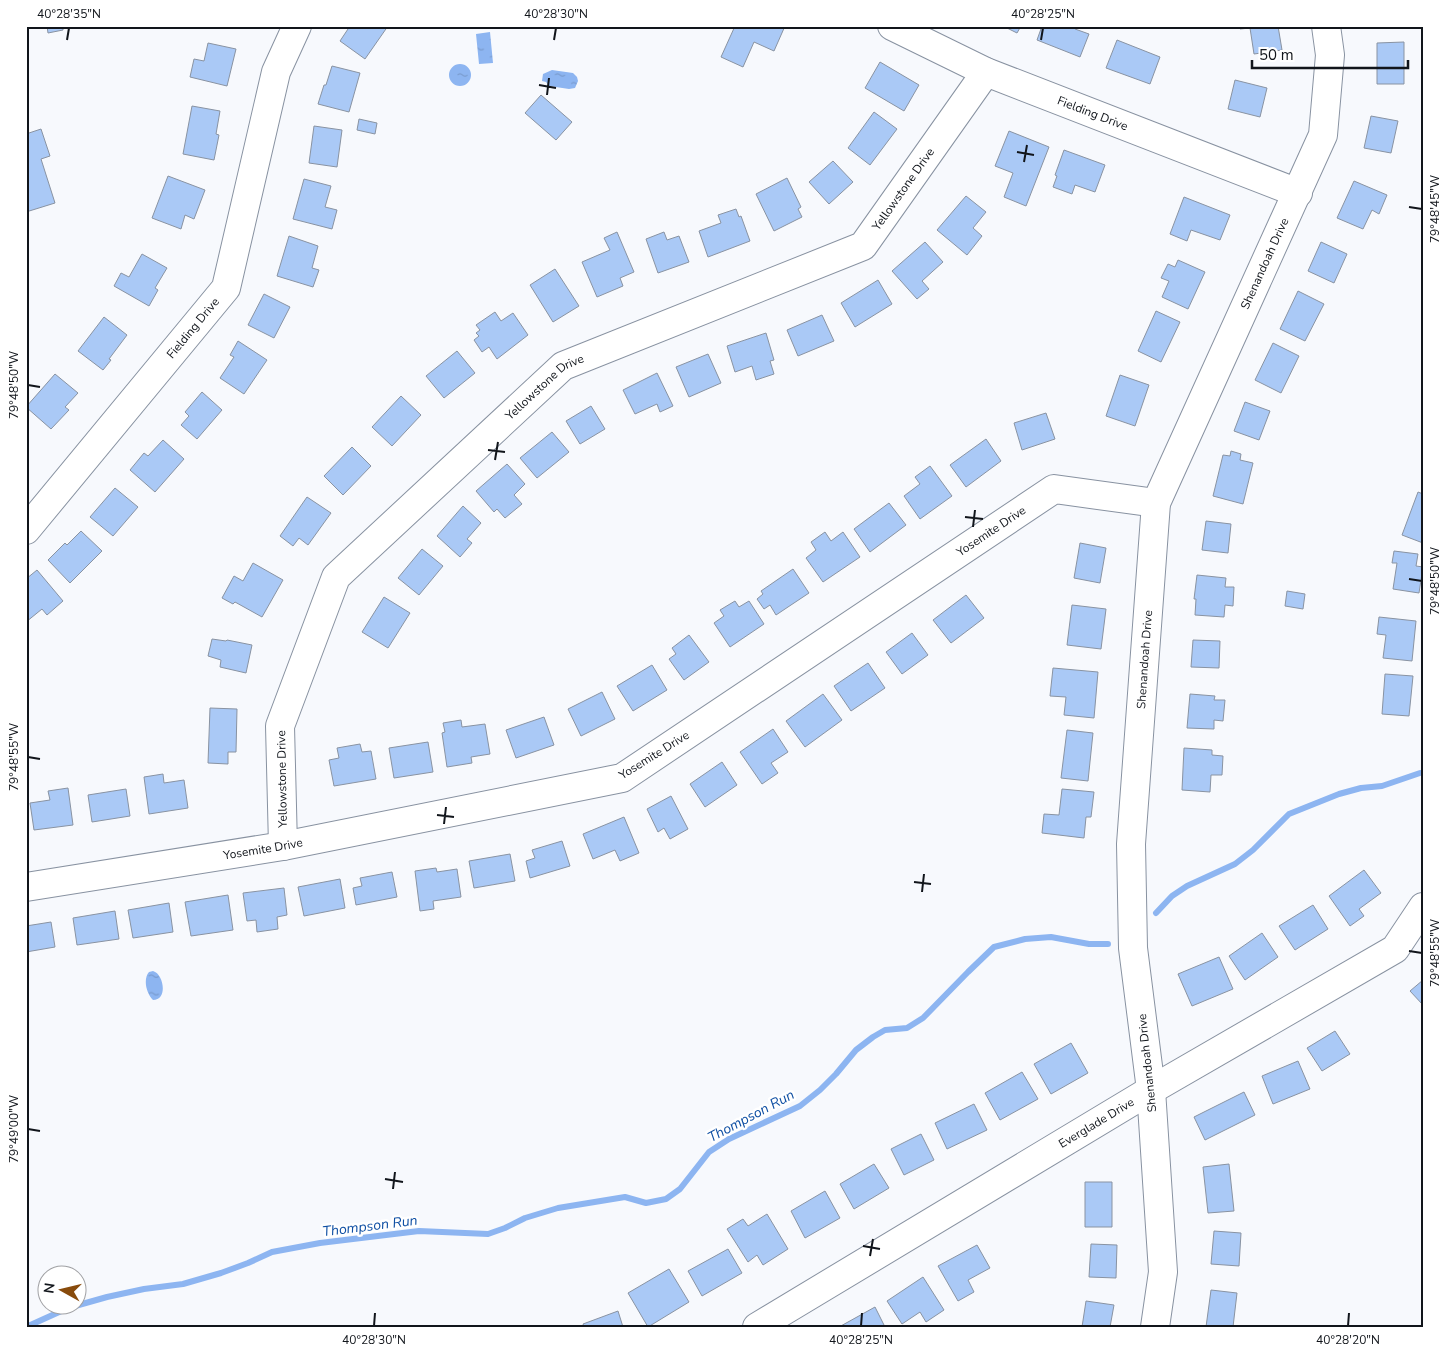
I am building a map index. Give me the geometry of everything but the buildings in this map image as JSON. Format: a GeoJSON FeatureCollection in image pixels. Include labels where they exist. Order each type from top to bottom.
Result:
{"type":"FeatureCollection","features":[{"type":"Feature","properties":{"kind":"street","name":"Fielding Drive"},"geometry":{"type":"LineString","coordinates":[[26,530],[226,288],[276,72],[297,26]]}},
{"type":"Feature","properties":{"kind":"street","name":"Fielding Drive"},"geometry":{"type":"LineString","coordinates":[[892,26],[986,72],[1298,192]]}},
{"type":"Feature","properties":{"kind":"street","name":"Shenandoah Drive"},"geometry":{"type":"LineString","coordinates":[[1155,1327],[1163,1272],[1151,1090],[1133,948],[1131,844],[1156,503],[1323,135],[1330,55],[1326,26]]}},
{"type":"Feature","properties":{"kind":"street","name":"Yellowstone Drive"},"geometry":{"type":"LineString","coordinates":[[283,846],[280,726],[336,577],[563,366],[863,246],[986,72]]}},
{"type":"Feature","properties":{"kind":"street","name":"Yosemite Drive"},"geometry":{"type":"LineString","coordinates":[[26,887],[283,846],[622,778],[1054,489],[1156,503]]}},
{"type":"Feature","properties":{"kind":"street","name":"Everglade Drive"},"geometry":{"type":"LineString","coordinates":[[757,1327],[1151,1090],[1395,949],[1423,907]]}},
{"type":"Feature","properties":{"kind":"water"},"geometry":{"type":"Polygon","coordinates":[[[490,32],[493,63],[479,64],[476,34],[490,32]]]}},
{"type":"Feature","properties":{"kind":"water"},"geometry":{"type":"Polygon","coordinates":[[[460,64],[468,67],[471,75],[468,83],[460,86],[452,83],[449,75],[452,67],[460,64]]]}},
{"type":"Feature","properties":{"kind":"water"},"geometry":{"type":"Polygon","coordinates":[[[552,70],[573,73],[578,81],[575,88],[549,86],[546,82],[542,81],[543,74],[552,70]]]}},
{"type":"Feature","properties":{"kind":"water"},"geometry":{"type":"Polygon","coordinates":[[[153,971],[160,977],[163,987],[161,996],[153,1000],[146,986],[146,978],[149,972],[153,971]]]}},
{"type":"Feature","properties":{"kind":"waterway","name":"Thompson Run"},"geometry":{"type":"LineString","coordinates":[[1156,913],[1172,896],[1187,886],[1235,864],[1253,850],[1289,814],[1339,794],[1361,788],[1382,786],[1420,773]]}},
{"type":"Feature","properties":{"kind":"waterway","name":"Thompson Run"},"geometry":{"type":"LineString","coordinates":[[26,1327],[68,1308],[144,1289],[183,1284],[221,1273],[272,1252],[320,1243],[419,1231],[488,1234],[525,1218],[558,1208],[625,1197],[646,1203],[666,1199],[680,1189],[709,1152],[729,1139],[800,1106],[820,1090],[856,1050],[873,1037],[885,1030],[907,1028],[923,1018],[994,947],[1025,939],[1051,937],[1089,944],[1108,944]]}}]}
